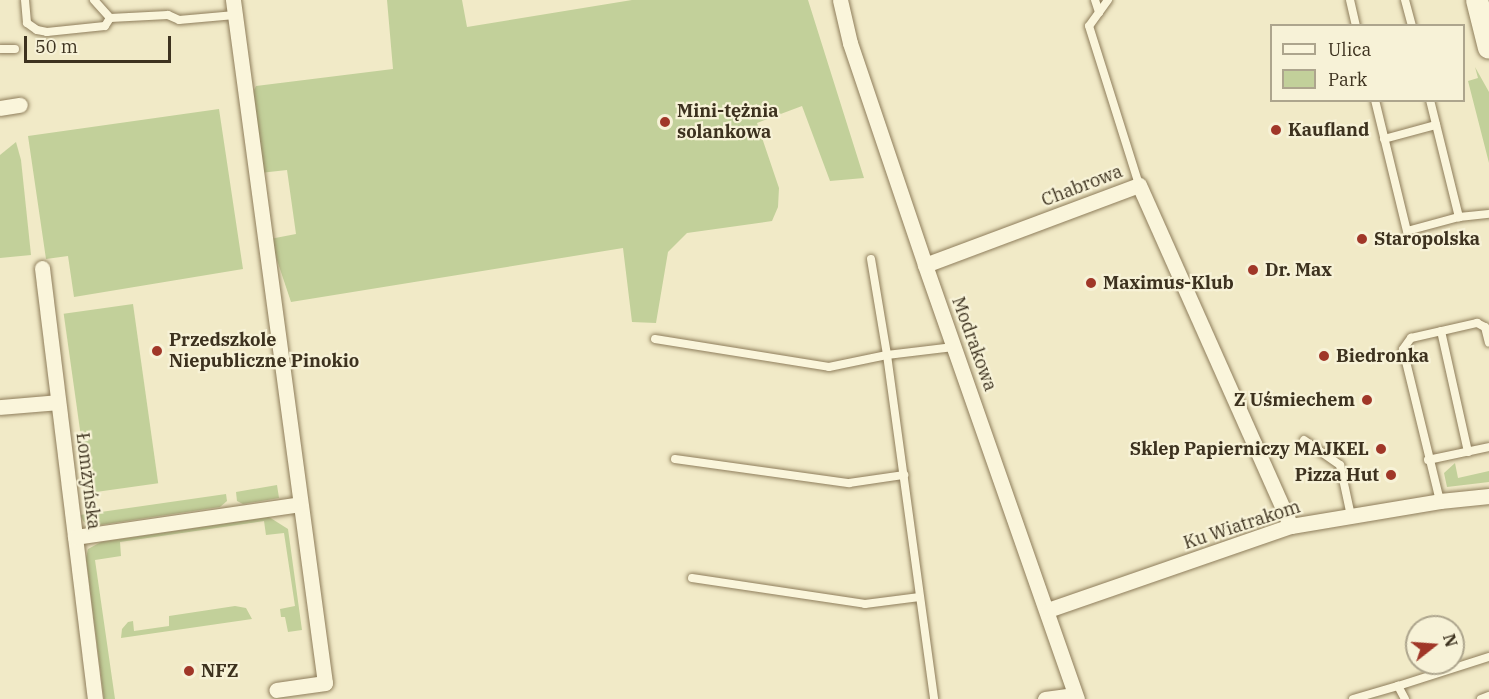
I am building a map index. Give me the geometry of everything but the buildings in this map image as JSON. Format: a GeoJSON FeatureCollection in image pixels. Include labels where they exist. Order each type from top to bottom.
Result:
{"type":"FeatureCollection","features":[{"type":"Feature","properties":{"kind":"street","name":"Modrakowa"},"geometry":{"type":"LineString","coordinates":[[840,0],[850,43],[925,265],[1048,610],[1076,697]]}},
{"type":"Feature","properties":{"kind":"street"},"geometry":{"type":"LineString","coordinates":[[1477,0],[1489,48]]}},
{"type":"Feature","properties":{"kind":"street"},"geometry":{"type":"LineString","coordinates":[[234,8],[325,683],[276,690]]}},
{"type":"Feature","properties":{"kind":"street"},"geometry":{"type":"LineString","coordinates":[[0,108],[20,105]]}},
{"type":"Feature","properties":{"kind":"street","name":"Chabrowa"},"geometry":{"type":"LineString","coordinates":[[925,265],[1139,185],[1291,526]]}},
{"type":"Feature","properties":{"kind":"street","name":"Łomżyńska"},"geometry":{"type":"LineString","coordinates":[[42,268],[95,699]]}},
{"type":"Feature","properties":{"kind":"street"},"geometry":{"type":"LineString","coordinates":[[0,407],[58,402]]}},
{"type":"Feature","properties":{"kind":"street","name":"Ku Wiatrakom"},"geometry":{"type":"LineString","coordinates":[[1048,610],[1291,526],[1440,501],[1489,496]]}},
{"type":"Feature","properties":{"kind":"street"},"geometry":{"type":"LineString","coordinates":[[75,537],[300,504]]}},
{"type":"Feature","properties":{"kind":"street"},"geometry":{"type":"LineString","coordinates":[[1045,699],[1076,697]]}},
{"type":"Feature","properties":{"kind":"lane"},"geometry":{"type":"LineString","coordinates":[[25,0],[27,23],[37,30],[47,32],[105,26],[110,18]]}},
{"type":"Feature","properties":{"kind":"lane"},"geometry":{"type":"LineString","coordinates":[[94,0],[110,18]]}},
{"type":"Feature","properties":{"kind":"lane"},"geometry":{"type":"LineString","coordinates":[[1095,0],[1099,12]]}},
{"type":"Feature","properties":{"kind":"lane"},"geometry":{"type":"LineString","coordinates":[[1108,0],[1089,26],[1139,185]]}},
{"type":"Feature","properties":{"kind":"lane"},"geometry":{"type":"LineString","coordinates":[[1350,0],[1356,24]]}},
{"type":"Feature","properties":{"kind":"lane"},"geometry":{"type":"LineString","coordinates":[[1405,0],[1411,24]]}},
{"type":"Feature","properties":{"kind":"lane"},"geometry":{"type":"LineString","coordinates":[[110,18],[168,15],[179,20],[234,8]]}},
{"type":"Feature","properties":{"kind":"lane"},"geometry":{"type":"LineString","coordinates":[[0,49],[15,49]]}},
{"type":"Feature","properties":{"kind":"lane"},"geometry":{"type":"LineString","coordinates":[[1375,102],[1407,231],[1459,217],[1489,214]]}},
{"type":"Feature","properties":{"kind":"lane"},"geometry":{"type":"LineString","coordinates":[[1430,102],[1459,217]]}},
{"type":"Feature","properties":{"kind":"lane"},"geometry":{"type":"LineString","coordinates":[[1384,139],[1436,125]]}},
{"type":"Feature","properties":{"kind":"lane"},"geometry":{"type":"LineString","coordinates":[[871,259],[887,355],[934,699]]}},
{"type":"Feature","properties":{"kind":"lane"},"geometry":{"type":"LineString","coordinates":[[1440,501],[1428,460],[1403,349],[1411,338],[1477,323],[1485,327],[1489,343]]}},
{"type":"Feature","properties":{"kind":"lane"},"geometry":{"type":"LineString","coordinates":[[1441,331],[1468,452]]}},
{"type":"Feature","properties":{"kind":"lane"},"geometry":{"type":"LineString","coordinates":[[655,339],[829,367],[887,355],[954,347]]}},
{"type":"Feature","properties":{"kind":"lane"},"geometry":{"type":"LineString","coordinates":[[1304,440],[1340,465],[1351,516]]}},
{"type":"Feature","properties":{"kind":"lane"},"geometry":{"type":"LineString","coordinates":[[1428,460],[1489,447]]}},
{"type":"Feature","properties":{"kind":"lane"},"geometry":{"type":"LineString","coordinates":[[675,459],[849,483],[904,475]]}},
{"type":"Feature","properties":{"kind":"lane"},"geometry":{"type":"LineString","coordinates":[[692,578],[865,604],[920,597]]}},
{"type":"Feature","properties":{"kind":"lane"},"geometry":{"type":"LineString","coordinates":[[1353,699],[1489,657]]}},
{"type":"Feature","properties":{"kind":"lane"},"geometry":{"type":"LineString","coordinates":[[1398,686],[1405,699]]}},
{"type":"Feature","properties":{"kind":"lane"},"geometry":{"type":"LineString","coordinates":[[1481,699],[1489,696]]}},
{"type":"Feature","properties":{"kind":"green space"},"geometry":{"type":"Polygon","coordinates":[[[387,0],[462,0],[467,27],[632,0],[808,0],[864,178],[830,181],[802,106],[757,123],[779,188],[778,207],[772,221],[687,233],[668,252],[656,323],[632,322],[623,248],[291,302],[270,239],[296,234],[287,170],[260,173],[250,98],[256,86],[393,69],[387,0]]]}},
{"type":"Feature","properties":{"kind":"green space"},"geometry":{"type":"Polygon","coordinates":[[[1475,67],[1489,92],[1489,163],[1468,81],[1478,78],[1475,67]]]}},
{"type":"Feature","properties":{"kind":"green space"},"geometry":{"type":"Polygon","coordinates":[[[219,109],[243,269],[74,297],[68,256],[46,259],[28,136],[219,109]]]}},
{"type":"Feature","properties":{"kind":"green space"},"geometry":{"type":"Polygon","coordinates":[[[16,142],[21,160],[31,255],[0,258],[0,155],[16,142]]]}},
{"type":"Feature","properties":{"kind":"green space"},"geometry":{"type":"Polygon","coordinates":[[[133,304],[158,483],[89,493],[64,314],[133,304]]]}},
{"type":"Feature","properties":{"kind":"green space"},"geometry":{"type":"Polygon","coordinates":[[[1455,463],[1458,478],[1489,471],[1489,482],[1447,487],[1444,473],[1455,463]]]}},
{"type":"Feature","properties":{"kind":"green space"},"geometry":{"type":"Polygon","coordinates":[[[277,485],[279,498],[243,504],[237,501],[236,492],[277,485]]]}},
{"type":"Feature","properties":{"kind":"green space"},"geometry":{"type":"Polygon","coordinates":[[[226,494],[227,501],[220,507],[93,526],[84,522],[80,515],[226,494]]]}},
{"type":"Feature","properties":{"kind":"green space"},"geometry":{"type":"Polygon","coordinates":[[[269,517],[288,529],[302,630],[288,632],[285,617],[281,617],[280,609],[295,606],[284,533],[266,535],[264,521],[120,542],[121,556],[95,560],[115,699],[104,699],[86,558],[88,549],[101,542],[269,517]]]}},
{"type":"Feature","properties":{"kind":"green space"},"geometry":{"type":"Polygon","coordinates":[[[235,606],[246,608],[252,619],[121,638],[122,629],[128,622],[133,621],[134,631],[169,626],[169,616],[235,606]]]}},
{"type":"Feature","properties":{"kind":"place","name":"Mini-tężnia solankowa"},"geometry":{"type":"Point","coordinates":[665,122]}},
{"type":"Feature","properties":{"kind":"place","name":"Kaufland"},"geometry":{"type":"Point","coordinates":[1276,130]}},
{"type":"Feature","properties":{"kind":"place","name":"Staropolska"},"geometry":{"type":"Point","coordinates":[1362,239]}},
{"type":"Feature","properties":{"kind":"place","name":"Dr. Max"},"geometry":{"type":"Point","coordinates":[1253,270]}},
{"type":"Feature","properties":{"kind":"place","name":"Maximus-Klub"},"geometry":{"type":"Point","coordinates":[1091,283]}},
{"type":"Feature","properties":{"kind":"place","name":"Przedszkole Niepubliczne Pinokio"},"geometry":{"type":"Point","coordinates":[157,351]}},
{"type":"Feature","properties":{"kind":"place","name":"Biedronka"},"geometry":{"type":"Point","coordinates":[1324,356]}},
{"type":"Feature","properties":{"kind":"place","name":"Z Uśmiechem"},"geometry":{"type":"Point","coordinates":[1367,400]}},
{"type":"Feature","properties":{"kind":"place","name":"Sklep Papierniczy MAJKEL"},"geometry":{"type":"Point","coordinates":[1381,449]}},
{"type":"Feature","properties":{"kind":"place","name":"Pizza Hut"},"geometry":{"type":"Point","coordinates":[1391,475]}},
{"type":"Feature","properties":{"kind":"place","name":"NFZ"},"geometry":{"type":"Point","coordinates":[189,671]}}]}
